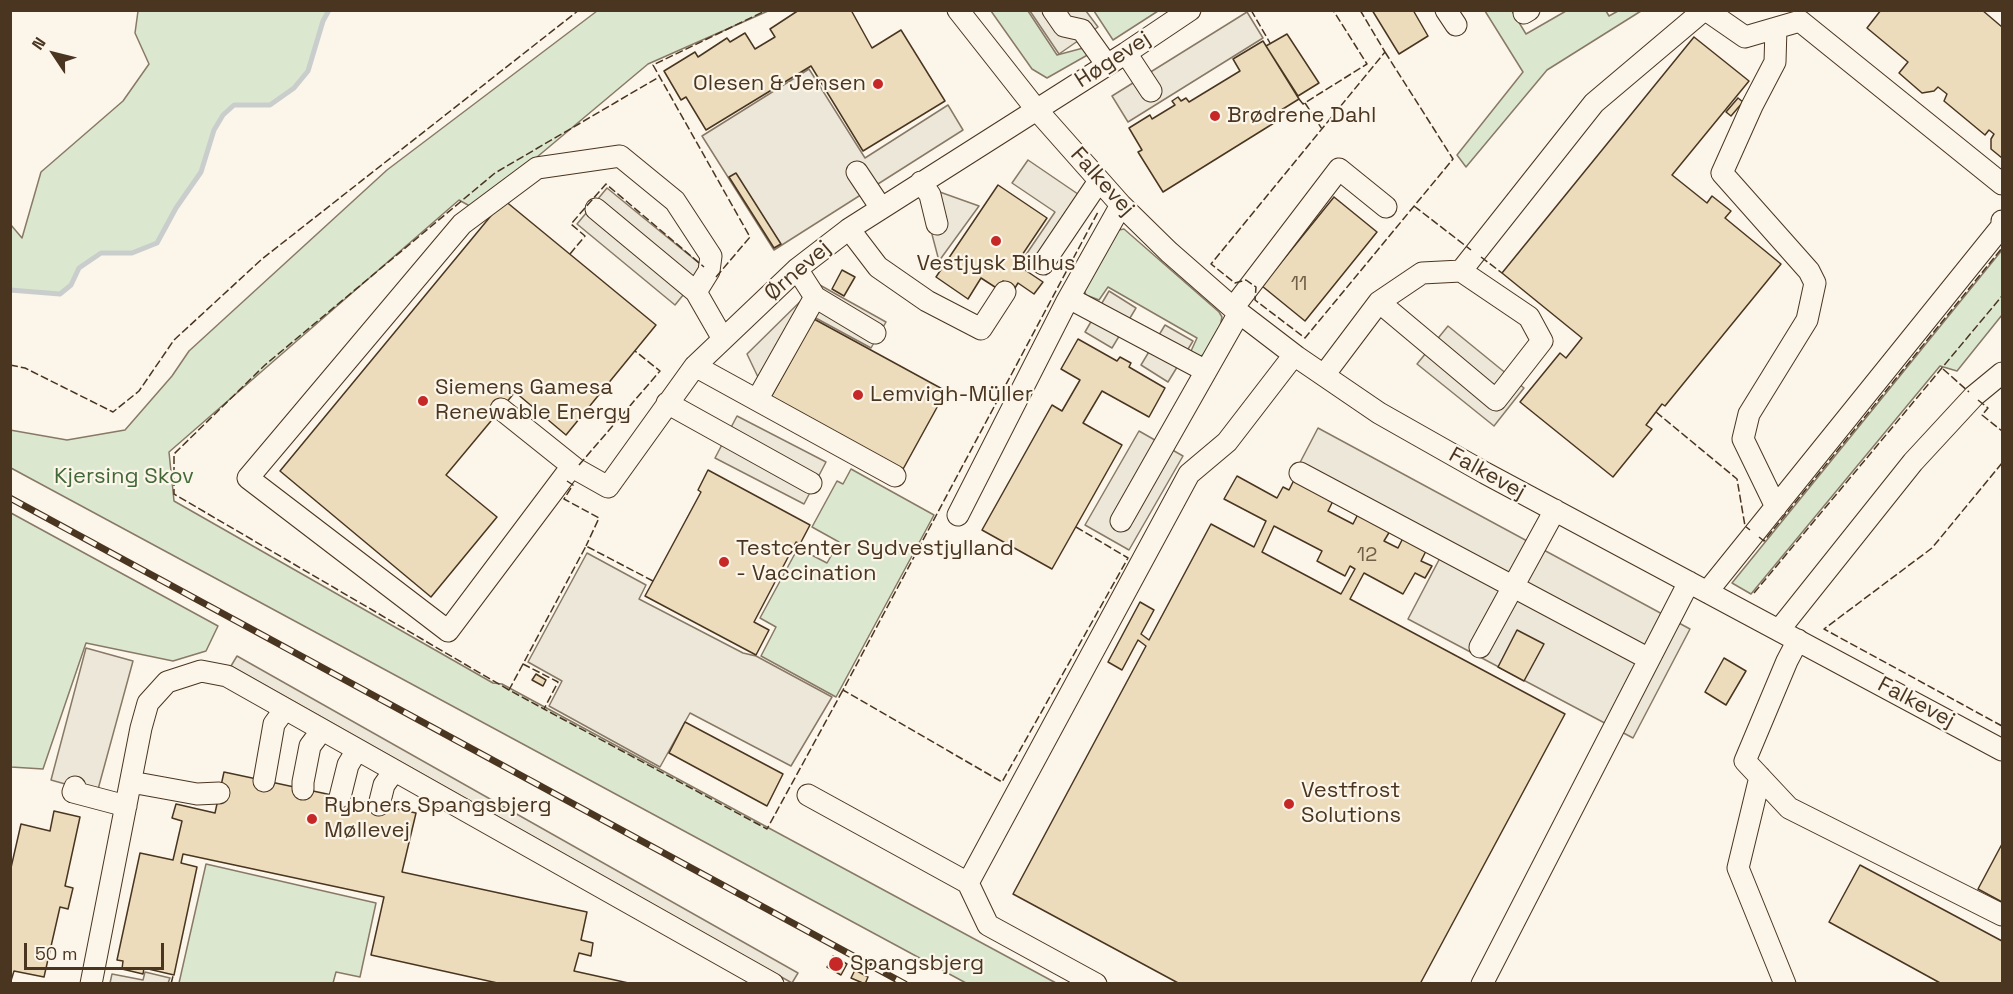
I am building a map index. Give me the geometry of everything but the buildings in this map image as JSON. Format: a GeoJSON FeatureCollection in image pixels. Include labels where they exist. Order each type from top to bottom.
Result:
{"type":"FeatureCollection","features":[{"type":"Feature","properties":{"kind":"street","name":"Falkevej"},"geometry":{"type":"LineString","coordinates":[[958,10],[1036,109],[1121,205],[1169,252],[1236,311],[1294,355],[1379,413],[2002,750]]}},
{"type":"Feature","properties":{"kind":"street"},"geometry":{"type":"LineString","coordinates":[[1053,10],[1064,26],[1082,30],[1107,65]]}},
{"type":"Feature","properties":{"kind":"street","name":"Høgevej"},"geometry":{"type":"LineString","coordinates":[[1036,109],[1190,10]]}},
{"type":"Feature","properties":{"kind":"street"},"geometry":{"type":"LineString","coordinates":[[1461,271],[1594,103],[1705,10],[1745,37],[1800,21],[2002,184]]}},
{"type":"Feature","properties":{"kind":"street"},"geometry":{"type":"LineString","coordinates":[[1776,28],[1775,62],[1722,173],[1809,271],[1815,283],[1807,320],[1749,414],[1743,439],[1776,507]]}},
{"type":"Feature","properties":{"kind":"street"},"geometry":{"type":"LineString","coordinates":[[1126,53],[1151,91]]}},
{"type":"Feature","properties":{"kind":"street","name":"Ørnevej"},"geometry":{"type":"LineString","coordinates":[[572,466],[608,486],[695,366],[797,269],[849,229],[1036,109]]}},
{"type":"Feature","properties":{"kind":"street"},"geometry":{"type":"LineString","coordinates":[[501,409],[572,466],[448,631],[248,478],[462,224],[537,168],[620,156],[675,201],[711,256],[709,271],[696,292]]}},
{"type":"Feature","properties":{"kind":"street"},"geometry":{"type":"LineString","coordinates":[[1121,521],[1206,371],[1236,311],[1339,169],[1386,207]]}},
{"type":"Feature","properties":{"kind":"street"},"geometry":{"type":"LineString","coordinates":[[857,172],[881,208]]}},
{"type":"Feature","properties":{"kind":"street"},"geometry":{"type":"LineString","coordinates":[[1043,264],[1099,181]]}},
{"type":"Feature","properties":{"kind":"street"},"geometry":{"type":"LineString","coordinates":[[921,182],[930,195],[937,224]]}},
{"type":"Feature","properties":{"kind":"street"},"geometry":{"type":"LineString","coordinates":[[958,515],[1069,298],[1121,205]]}},
{"type":"Feature","properties":{"kind":"street"},"geometry":{"type":"LineString","coordinates":[[596,209],[696,292],[723,339]]}},
{"type":"Feature","properties":{"kind":"street"},"geometry":{"type":"LineString","coordinates":[[1707,592],[2002,226],[2002,221]]}},
{"type":"Feature","properties":{"kind":"street"},"geometry":{"type":"LineString","coordinates":[[849,229],[878,267],[927,301],[981,329],[1005,292]]}},
{"type":"Feature","properties":{"kind":"street"},"geometry":{"type":"LineString","coordinates":[[797,269],[815,297],[875,333]]}},
{"type":"Feature","properties":{"kind":"street"},"geometry":{"type":"LineString","coordinates":[[1324,375],[1379,302],[1422,273],[1461,271],[1528,317],[1542,341],[1496,400],[1379,302]]}},
{"type":"Feature","properties":{"kind":"street"},"geometry":{"type":"LineString","coordinates":[[757,400],[815,297]]}},
{"type":"Feature","properties":{"kind":"street"},"geometry":{"type":"LineString","coordinates":[[1069,298],[1206,371]]}},
{"type":"Feature","properties":{"kind":"street"},"geometry":{"type":"LineString","coordinates":[[968,883],[1189,474],[1227,442],[1294,355]]}},
{"type":"Feature","properties":{"kind":"street"},"geometry":{"type":"LineString","coordinates":[[695,366],[895,476]]}},
{"type":"Feature","properties":{"kind":"street"},"geometry":{"type":"LineString","coordinates":[[1779,630],[1913,462],[1974,396],[2002,374]]}},
{"type":"Feature","properties":{"kind":"street"},"geometry":{"type":"LineString","coordinates":[[667,403],[811,483]]}},
{"type":"Feature","properties":{"kind":"street"},"geometry":{"type":"LineString","coordinates":[[1300,473],[1648,659]]}},
{"type":"Feature","properties":{"kind":"street"},"geometry":{"type":"LineString","coordinates":[[1480,647],[1555,510]]}},
{"type":"Feature","properties":{"kind":"street"},"geometry":{"type":"LineString","coordinates":[[1482,984],[1689,582]]}},
{"type":"Feature","properties":{"kind":"street"},"geometry":{"type":"LineString","coordinates":[[1798,640],[1745,761],[1789,808],[2002,915]]}},
{"type":"Feature","properties":{"kind":"street"},"geometry":{"type":"LineString","coordinates":[[91,984],[148,703],[167,682],[201,671],[227,676],[772,984]]}},
{"type":"Feature","properties":{"kind":"street"},"geometry":{"type":"LineString","coordinates":[[264,781],[263,774],[274,724],[285,709]]}},
{"type":"Feature","properties":{"kind":"street"},"geometry":{"type":"LineString","coordinates":[[303,789],[310,746],[322,730]]}},
{"type":"Feature","properties":{"kind":"street"},"geometry":{"type":"LineString","coordinates":[[340,797],[348,765],[357,750]]}},
{"type":"Feature","properties":{"kind":"street"},"geometry":{"type":"LineString","coordinates":[[379,805],[384,785],[394,771]]}},
{"type":"Feature","properties":{"kind":"street"},"geometry":{"type":"LineString","coordinates":[[1760,777],[1738,868],[1785,984]]}},
{"type":"Feature","properties":{"kind":"street"},"geometry":{"type":"LineString","coordinates":[[131,782],[197,794],[219,793]]}},
{"type":"Feature","properties":{"kind":"street"},"geometry":{"type":"LineString","coordinates":[[75,787],[74,792],[126,806]]}},
{"type":"Feature","properties":{"kind":"street"},"geometry":{"type":"LineString","coordinates":[[808,795],[968,883],[988,925],[1096,984]]}},
{"type":"Feature","properties":{"kind":"green space"},"geometry":{"type":"Polygon","coordinates":[[[138,11],[329,11],[323,21],[308,71],[294,88],[270,105],[234,105],[223,115],[214,130],[201,172],[176,208],[157,243],[132,253],[101,253],[79,268],[71,285],[60,294],[11,290],[11,225],[22,238],[41,172],[123,101],[149,64],[135,33],[138,11]]]}},
{"type":"Feature","properties":{"kind":"green space"},"geometry":{"type":"Polygon","coordinates":[[[597,11],[768,11],[648,64],[475,209],[459,200],[169,452],[174,501],[493,683],[502,684],[1056,983],[966,983],[11,468],[10,430],[67,440],[125,430],[172,376],[189,351],[387,170],[597,11]]]}},
{"type":"Feature","properties":{"kind":"green space"},"geometry":{"type":"Polygon","coordinates":[[[991,11],[1028,11],[1057,55],[1087,47],[1091,53],[1047,78],[1032,69],[991,11]]]}},
{"type":"Feature","properties":{"kind":"green space"},"geometry":{"type":"Polygon","coordinates":[[[1094,11],[1158,11],[1113,40],[1094,11]]]}},
{"type":"Feature","properties":{"kind":"green space"},"geometry":{"type":"Polygon","coordinates":[[[1485,11],[1512,11],[1526,34],[1566,11],[1606,11],[1609,16],[1618,11],[1641,11],[1547,70],[1466,167],[1457,155],[1523,72],[1485,11]]]}},
{"type":"Feature","properties":{"kind":"green space"},"geometry":{"type":"Polygon","coordinates":[[[1124,229],[1219,312],[1222,317],[1220,327],[1206,354],[1198,357],[1191,351],[1197,338],[1108,287],[1099,300],[1086,295],[1083,287],[1114,231],[1124,229]]]}},
{"type":"Feature","properties":{"kind":"green space"},"geometry":{"type":"Polygon","coordinates":[[[2002,250],[2002,315],[1957,371],[1940,366],[1751,594],[1732,583],[2002,250]]]}},
{"type":"Feature","properties":{"kind":"green space"},"geometry":{"type":"Polygon","coordinates":[[[851,469],[934,515],[836,697],[761,656],[776,627],[760,618],[798,548],[827,563],[839,542],[812,527],[837,481],[843,484],[851,469]]]}},
{"type":"Feature","properties":{"kind":"green space","name":"Kjersing Skov"},"geometry":{"type":"Polygon","coordinates":[[[11,513],[218,626],[206,651],[173,661],[86,643],[43,769],[11,767],[11,513]]]}},
{"type":"Feature","properties":{"kind":"green space"},"geometry":{"type":"Polygon","coordinates":[[[206,864],[376,903],[360,977],[336,972],[333,983],[179,983],[206,864]]]}},
{"type":"Feature","properties":{"kind":"shaded area"},"geometry":{"type":"Polygon","coordinates":[[[1030,11],[1086,11],[1098,27],[1059,54],[1030,11]]]}},
{"type":"Feature","properties":{"kind":"shaded area"},"geometry":{"type":"Polygon","coordinates":[[[1247,12],[1263,38],[1128,122],[1112,96],[1247,12]]]}},
{"type":"Feature","properties":{"kind":"shaded area"},"geometry":{"type":"Polygon","coordinates":[[[809,69],[865,158],[948,105],[963,130],[774,250],[702,136],[809,69]]]}},
{"type":"Feature","properties":{"kind":"shaded area"},"geometry":{"type":"Polygon","coordinates":[[[1028,160],[1094,205],[1046,275],[1023,259],[1055,212],[1012,183],[1028,160]]]}},
{"type":"Feature","properties":{"kind":"shaded area"},"geometry":{"type":"Polygon","coordinates":[[[607,188],[705,268],[675,305],[577,224],[607,188]]]}},
{"type":"Feature","properties":{"kind":"shaded area"},"geometry":{"type":"Polygon","coordinates":[[[937,191],[979,206],[939,261],[924,204],[937,191]]]}},
{"type":"Feature","properties":{"kind":"shaded area"},"geometry":{"type":"Polygon","coordinates":[[[818,284],[886,322],[871,348],[812,316],[768,398],[747,354],[818,284]]]}},
{"type":"Feature","properties":{"kind":"shaded area"},"geometry":{"type":"Polygon","coordinates":[[[1109,291],[1136,308],[1112,348],[1085,332],[1109,291]]]}},
{"type":"Feature","properties":{"kind":"shaded area"},"geometry":{"type":"Polygon","coordinates":[[[1165,325],[1193,341],[1168,382],[1141,365],[1165,325]]]}},
{"type":"Feature","properties":{"kind":"shaded area"},"geometry":{"type":"Polygon","coordinates":[[[1448,326],[1524,388],[1494,426],[1417,364],[1448,326]]]}},
{"type":"Feature","properties":{"kind":"shaded area"},"geometry":{"type":"Polygon","coordinates":[[[737,416],[826,462],[804,504],[715,458],[737,416]]]}},
{"type":"Feature","properties":{"kind":"shaded area"},"geometry":{"type":"Polygon","coordinates":[[[1318,428],[1690,629],[1633,738],[1408,619],[1441,556],[1293,476],[1318,428]]]}},
{"type":"Feature","properties":{"kind":"shaded area"},"geometry":{"type":"Polygon","coordinates":[[[1139,431],[1183,456],[1129,550],[1085,525],[1139,431]]]}},
{"type":"Feature","properties":{"kind":"shaded area"},"geometry":{"type":"Polygon","coordinates":[[[587,553],[646,585],[639,599],[743,653],[756,656],[832,697],[791,766],[690,713],[660,767],[549,706],[562,681],[528,662],[587,553]]]}},
{"type":"Feature","properties":{"kind":"shaded area"},"geometry":{"type":"Polygon","coordinates":[[[86,648],[133,661],[97,793],[51,780],[86,648]]]}},
{"type":"Feature","properties":{"kind":"shaded area"},"geometry":{"type":"Polygon","coordinates":[[[237,656],[798,973],[792,983],[231,666],[237,656]]]}},
{"type":"Feature","properties":{"kind":"shaded area"},"geometry":{"type":"Polygon","coordinates":[[[145,972],[170,978],[168,983],[110,983],[112,974],[143,980],[145,972]]]}},
{"type":"Feature","properties":{"kind":"waterway"},"geometry":{"type":"LineString","coordinates":[[10,290],[60,294],[71,285],[79,268],[101,253],[132,253],[157,243],[176,208],[201,172],[214,130],[223,115],[234,105],[270,105],[294,88],[308,71],[323,21],[329,10]]}},
{"type":"Feature","properties":{"kind":"railway"},"geometry":{"type":"LineString","coordinates":[[10,498],[905,984]]}},
{"type":"Feature","properties":{"kind":"fence"},"geometry":{"type":"LineString","coordinates":[[10,365],[25,368],[113,412],[139,391],[174,340],[262,259],[579,10]]}},
{"type":"Feature","properties":{"kind":"fence"},"geometry":{"type":"LineString","coordinates":[[716,277],[750,237],[653,65],[767,10]]}},
{"type":"Feature","properties":{"kind":"fence"},"geometry":{"type":"LineString","coordinates":[[1251,10],[1270,43]]}},
{"type":"Feature","properties":{"kind":"fence"},"geometry":{"type":"LineString","coordinates":[[1299,99],[1303,104],[1367,64],[1333,10]]}},
{"type":"Feature","properties":{"kind":"fence"},"geometry":{"type":"LineString","coordinates":[[1360,10],[1385,52]]}},
{"type":"Feature","properties":{"kind":"fence"},"geometry":{"type":"LineString","coordinates":[[1385,52],[1453,159],[1305,338],[1255,300],[1256,287],[1246,280],[1235,283],[1211,264],[1385,52]]}},
{"type":"Feature","properties":{"kind":"fence"},"geometry":{"type":"LineString","coordinates":[[509,690],[174,494],[174,454],[265,365],[495,173],[659,77]]}},
{"type":"Feature","properties":{"kind":"fence"},"geometry":{"type":"LineString","coordinates":[[1305,103],[1322,129]]}},
{"type":"Feature","properties":{"kind":"fence"},"geometry":{"type":"LineString","coordinates":[[570,254],[585,236],[571,224],[606,184],[704,267]]}},
{"type":"Feature","properties":{"kind":"fence"},"geometry":{"type":"LineString","coordinates":[[1414,206],[1471,250]]}},
{"type":"Feature","properties":{"kind":"fence"},"geometry":{"type":"LineString","coordinates":[[1076,527],[1128,558],[1002,782],[843,690],[1098,212]]}},
{"type":"Feature","properties":{"kind":"fence"},"geometry":{"type":"LineString","coordinates":[[1759,537],[1764,541],[2002,248]]}},
{"type":"Feature","properties":{"kind":"fence"},"geometry":{"type":"LineString","coordinates":[[1481,257],[1502,273]]}},
{"type":"Feature","properties":{"kind":"fence"},"geometry":{"type":"LineString","coordinates":[[1754,593],[2002,296]]}},
{"type":"Feature","properties":{"kind":"fence"},"geometry":{"type":"LineString","coordinates":[[579,465],[660,371],[635,351]]}},
{"type":"Feature","properties":{"kind":"fence"},"geometry":{"type":"LineString","coordinates":[[1943,369],[1969,392]]}},
{"type":"Feature","properties":{"kind":"fence"},"geometry":{"type":"LineString","coordinates":[[1978,400],[1988,408],[1982,415],[2002,431]]}},
{"type":"Feature","properties":{"kind":"fence"},"geometry":{"type":"LineString","coordinates":[[1656,412],[1737,479],[1745,526],[1750,530]]}},
{"type":"Feature","properties":{"kind":"fence"},"geometry":{"type":"LineString","coordinates":[[2002,463],[1932,548],[1824,629],[2002,726]]}},
{"type":"Feature","properties":{"kind":"fence"},"geometry":{"type":"LineString","coordinates":[[567,481],[573,485],[564,499],[599,518],[586,546]]}},
{"type":"Feature","properties":{"kind":"fence"},"geometry":{"type":"LineString","coordinates":[[653,581],[586,546],[523,664],[558,682],[544,709],[767,829],[843,690]]}},
{"type":"Feature","properties":{"kind":"fence"},"geometry":{"type":"LineString","coordinates":[[523,664],[509,690],[544,709]]}},
{"type":"Feature","properties":{"kind":"fence"},"geometry":{"type":"LineString","coordinates":[[171,984],[173,976]]}},
{"type":"Feature","properties":{"kind":"place","name":"Olesen & Jensen"},"geometry":{"type":"Point","coordinates":[878,84]}},
{"type":"Feature","properties":{"kind":"place","name":"Brødrene Dahl"},"geometry":{"type":"Point","coordinates":[1215,116]}},
{"type":"Feature","properties":{"kind":"place","name":"Vestjysk Bilhus"},"geometry":{"type":"Point","coordinates":[996,241]}},
{"type":"Feature","properties":{"kind":"place","name":"Lemvigh-Müller"},"geometry":{"type":"Point","coordinates":[858,395]}},
{"type":"Feature","properties":{"kind":"place","name":"Siemens Gamesa Renewable Energy"},"geometry":{"type":"Point","coordinates":[423,401]}},
{"type":"Feature","properties":{"kind":"place","name":"Testcenter Sydvestjylland - Vaccination"},"geometry":{"type":"Point","coordinates":[724,562]}},
{"type":"Feature","properties":{"kind":"place","name":"Vestfrost Solutions"},"geometry":{"type":"Point","coordinates":[1289,804]}},
{"type":"Feature","properties":{"kind":"place","name":"Rybners Spangsbjerg Møllevej"},"geometry":{"type":"Point","coordinates":[312,819]}},
{"type":"Feature","properties":{"kind":"place","name":"Spangsbjerg"},"geometry":{"type":"Point","coordinates":[836,964]}}]}
